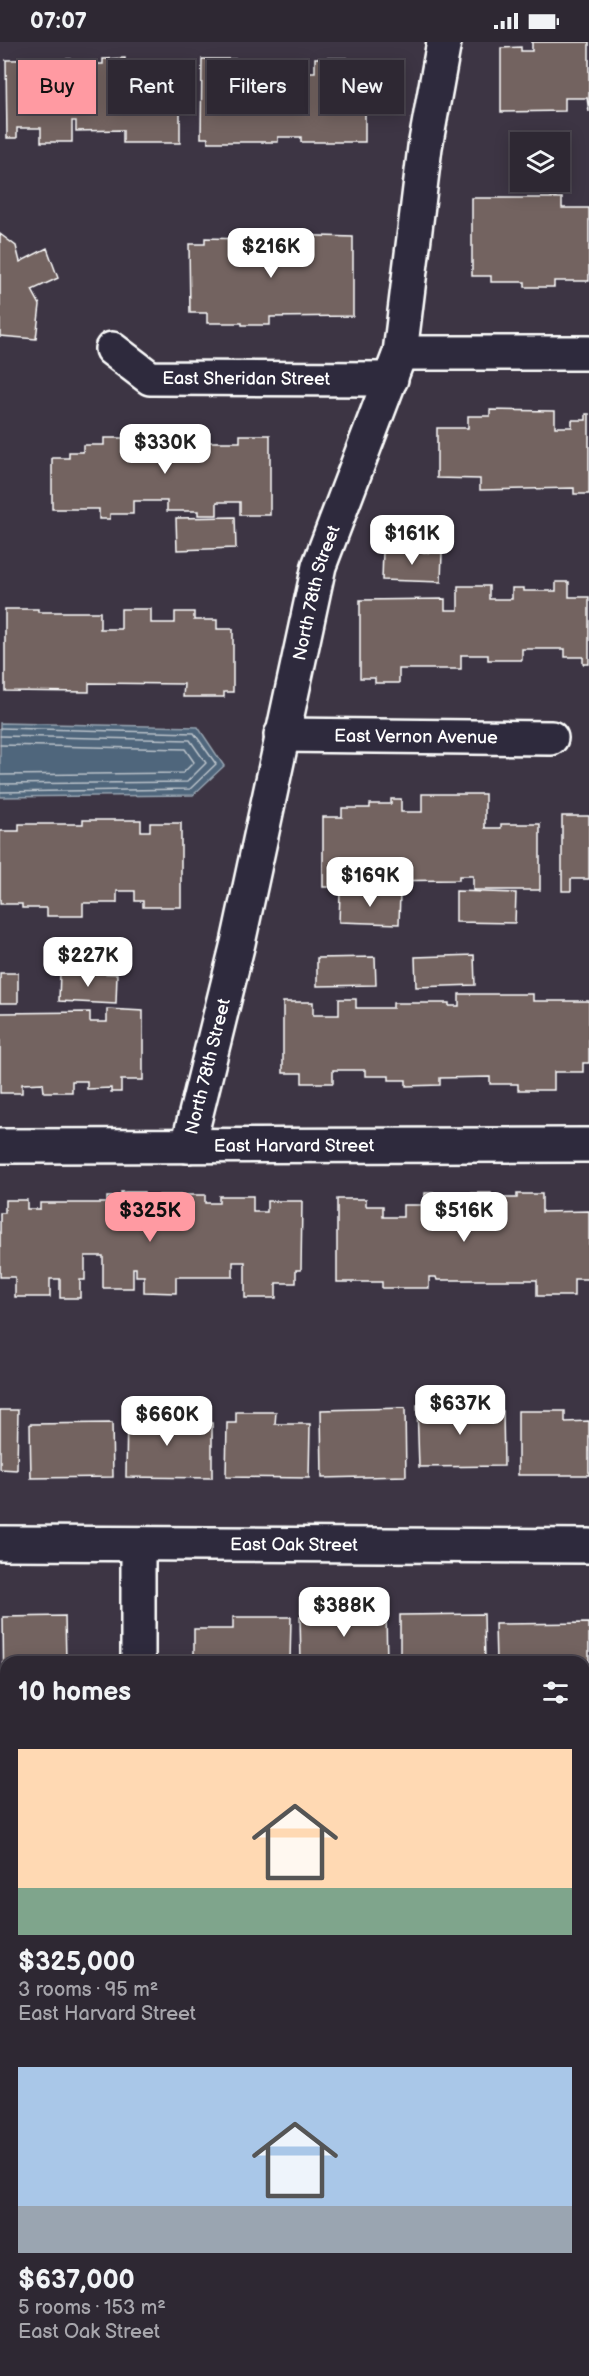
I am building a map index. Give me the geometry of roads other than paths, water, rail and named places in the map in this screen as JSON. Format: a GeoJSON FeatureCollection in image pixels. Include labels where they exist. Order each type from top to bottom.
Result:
{"type":"FeatureCollection","features":[{"type":"Feature","properties":{"kind":"street","name":"North 78th Street"},"geometry":{"type":"LineString","coordinates":[[188,1146],[238,943],[319,566],[395,366],[425,147],[444,42]]}},
{"type":"Feature","properties":{"kind":"street","name":"East Sheridan Street"},"geometry":{"type":"LineString","coordinates":[[111,349],[150,378],[395,366],[589,353]]}},
{"type":"Feature","properties":{"kind":"street","name":"East Vernon Avenue"},"geometry":{"type":"LineString","coordinates":[[281,735],[551,738]]}},
{"type":"Feature","properties":{"kind":"street","name":"East Harvard Street"},"geometry":{"type":"LineString","coordinates":[[0,1146],[589,1145]]}},
{"type":"Feature","properties":{"kind":"street","name":"East Oak Street"},"geometry":{"type":"LineString","coordinates":[[0,1543],[589,1546]]}},
{"type":"Feature","properties":{"kind":"street"},"geometry":{"type":"LineString","coordinates":[[138,1545],[138,1656]]}},
{"type":"Feature","properties":{"kind":"water"},"geometry":{"type":"Polygon","coordinates":[[[0,723],[198,727],[224,766],[193,795],[0,797],[0,723]]]}}]}
